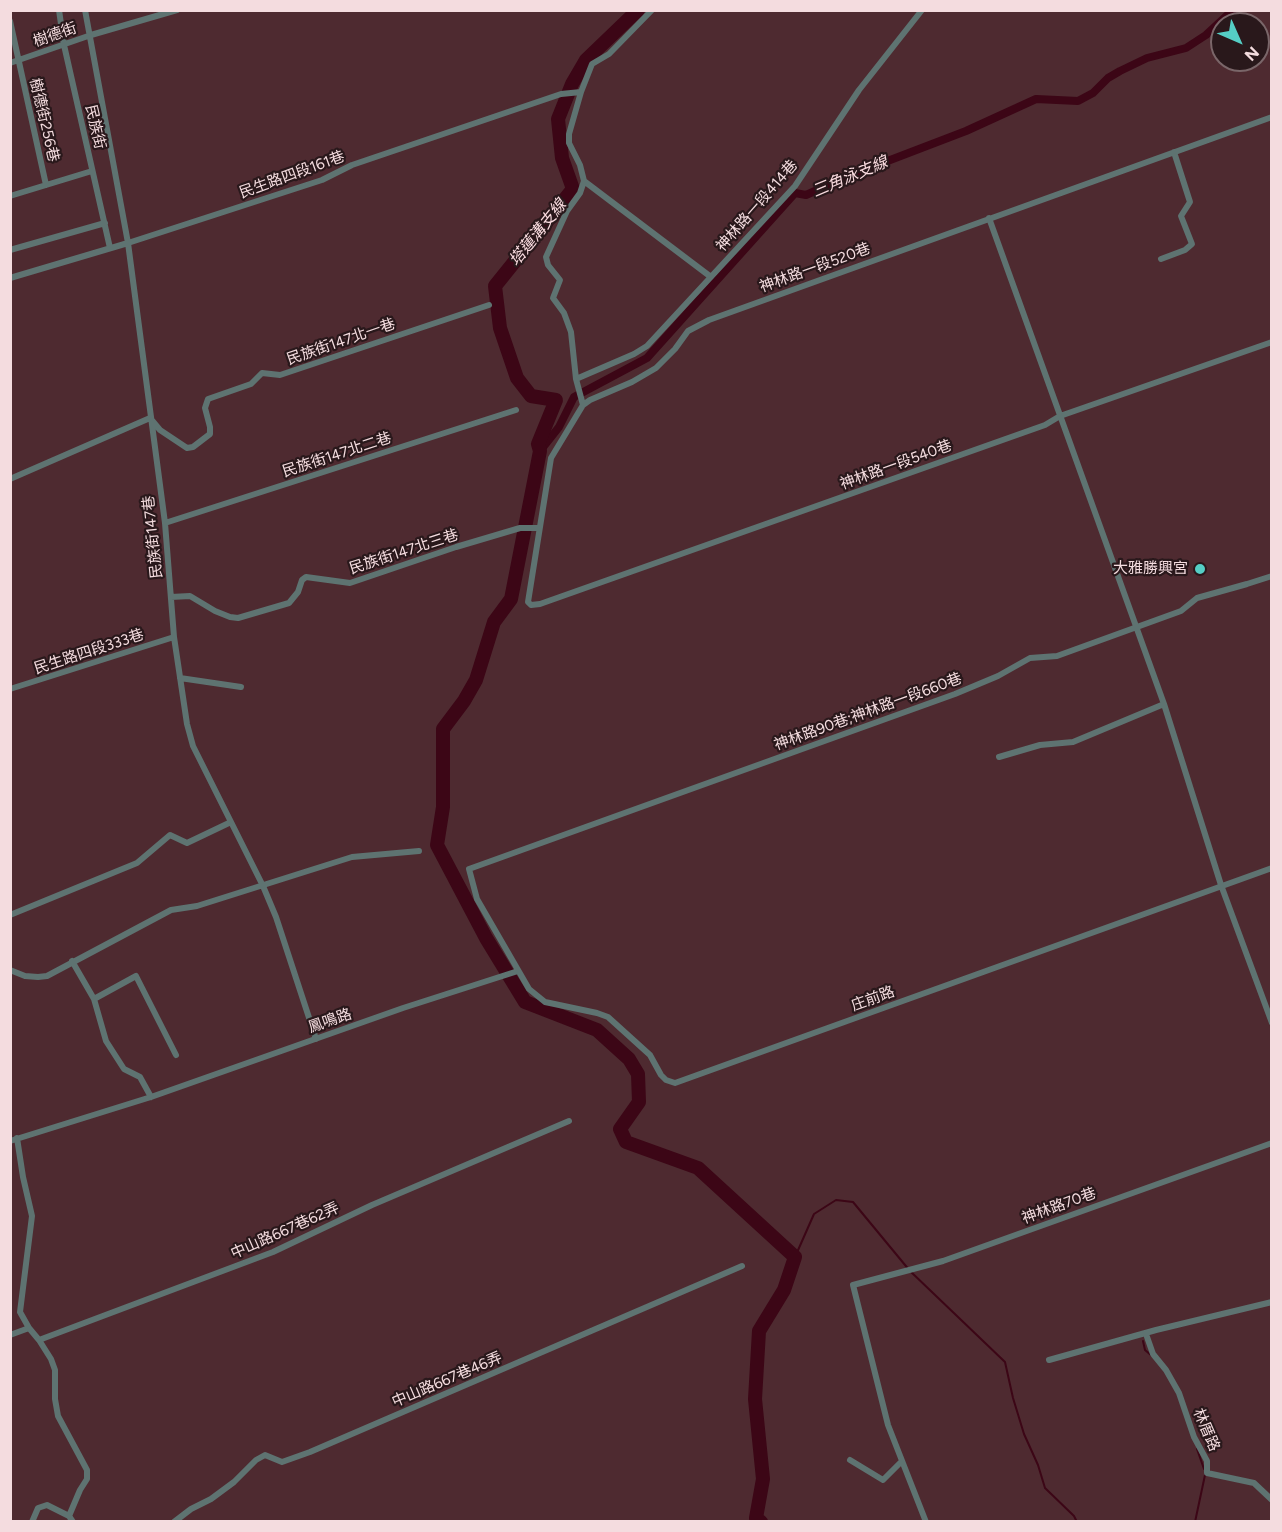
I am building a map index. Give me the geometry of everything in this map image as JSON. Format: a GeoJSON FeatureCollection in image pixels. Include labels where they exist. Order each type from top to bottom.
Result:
{"type":"FeatureCollection","features":[{"type":"Feature","properties":{"kind":"street","name":"民族街"},"geometry":{"type":"LineString","coordinates":[[59,10],[64,45],[110,248]]}},
{"type":"Feature","properties":{"kind":"street","name":"民族街147巷"},"geometry":{"type":"LineString","coordinates":[[85,10],[128,243],[165,523],[174,637],[187,724],[193,746],[276,916],[316,1039]]}},
{"type":"Feature","properties":{"kind":"street","name":"樹德街"},"geometry":{"type":"LineString","coordinates":[[10,63],[91,35],[177,10]]}},
{"type":"Feature","properties":{"kind":"street"},"geometry":{"type":"LineString","coordinates":[[539,528],[551,458],[583,405],[576,379],[571,332],[564,313],[553,298],[560,280],[548,265],[546,257],[584,181],[580,165],[569,143],[569,134],[580,92],[592,64],[609,54],[652,10]]}},
{"type":"Feature","properties":{"kind":"street","name":"神林路一段414巷"},"geometry":{"type":"LineString","coordinates":[[576,379],[634,354],[647,345],[711,277],[795,186],[860,90],[922,10]]}},
{"type":"Feature","properties":{"kind":"street","name":"樹德街256巷"},"geometry":{"type":"LineString","coordinates":[[10,21],[46,185]]}},
{"type":"Feature","properties":{"kind":"street","name":"民生路四段161巷"},"geometry":{"type":"LineString","coordinates":[[10,278],[128,243],[322,180],[352,165],[561,94],[580,92]]}},
{"type":"Feature","properties":{"kind":"street","name":"神林路一段520巷"},"geometry":{"type":"LineString","coordinates":[[583,405],[656,368],[675,349],[688,330],[709,320],[1272,117]]}},
{"type":"Feature","properties":{"kind":"street"},"geometry":{"type":"LineString","coordinates":[[1161,259],[1185,250],[1192,244],[1181,216],[1190,202],[1174,152]]}},
{"type":"Feature","properties":{"kind":"street"},"geometry":{"type":"LineString","coordinates":[[10,196],[92,171]]}},
{"type":"Feature","properties":{"kind":"street"},"geometry":{"type":"LineString","coordinates":[[584,181],[711,277]]}},
{"type":"Feature","properties":{"kind":"street"},"geometry":{"type":"LineString","coordinates":[[989,218],[1164,704],[1221,885],[1272,1023]]}},
{"type":"Feature","properties":{"kind":"street"},"geometry":{"type":"LineString","coordinates":[[10,250],[105,223]]}},
{"type":"Feature","properties":{"kind":"street","name":"民族街147北一巷"},"geometry":{"type":"LineString","coordinates":[[150,418],[160,430],[187,448],[193,447],[210,434],[205,408],[208,399],[251,384],[262,373],[280,375],[489,305]]}},
{"type":"Feature","properties":{"kind":"street","name":"神林路一段540巷"},"geometry":{"type":"LineString","coordinates":[[539,528],[528,602],[531,605],[540,604],[1272,342]]}},
{"type":"Feature","properties":{"kind":"street","name":"民族街147北二巷"},"geometry":{"type":"LineString","coordinates":[[165,523],[516,410]]}},
{"type":"Feature","properties":{"kind":"street"},"geometry":{"type":"LineString","coordinates":[[10,479],[150,418]]}},
{"type":"Feature","properties":{"kind":"street","name":"民族街147北三巷"},"geometry":{"type":"LineString","coordinates":[[171,597],[190,596],[215,611],[238,618],[289,603],[298,592],[302,580],[306,578],[350,583],[520,528],[539,528]]}},
{"type":"Feature","properties":{"kind":"street","name":"神林路90巷;神林路一段660巷"},"geometry":{"type":"LineString","coordinates":[[518,971],[477,899],[469,869],[955,694],[998,676],[1030,658],[1057,656],[1181,611],[1197,598],[1272,576]]}},
{"type":"Feature","properties":{"kind":"street","name":"民生路四段333巷"},"geometry":{"type":"LineString","coordinates":[[10,689],[174,637]]}},
{"type":"Feature","properties":{"kind":"street"},"geometry":{"type":"LineString","coordinates":[[180,678],[241,687]]}},
{"type":"Feature","properties":{"kind":"street"},"geometry":{"type":"LineString","coordinates":[[999,757],[1040,745],[1073,742],[1164,704]]}},
{"type":"Feature","properties":{"kind":"street"},"geometry":{"type":"LineString","coordinates":[[10,915],[137,862],[170,835],[187,843],[231,822]]}},
{"type":"Feature","properties":{"kind":"street"},"geometry":{"type":"LineString","coordinates":[[10,970],[25,976],[47,976],[171,910],[197,906],[352,857],[419,850]]}},
{"type":"Feature","properties":{"kind":"street","name":"庄前路"},"geometry":{"type":"LineString","coordinates":[[518,971],[529,989],[544,1002],[608,1017],[650,1055],[666,1080],[675,1083],[1272,868]]}},
{"type":"Feature","properties":{"kind":"street"},"geometry":{"type":"LineString","coordinates":[[72,961],[94,999],[106,1041],[123,1069],[140,1077],[151,1097]]}},
{"type":"Feature","properties":{"kind":"street","name":"鳳鳴路"},"geometry":{"type":"LineString","coordinates":[[14,1140],[151,1097],[518,971]]}},
{"type":"Feature","properties":{"kind":"street"},"geometry":{"type":"LineString","coordinates":[[94,999],[136,976],[176,1055]]}},
{"type":"Feature","properties":{"kind":"street","name":"中山路667巷62弄"},"geometry":{"type":"LineString","coordinates":[[39,1340],[273,1252],[372,1205],[569,1121]]}},
{"type":"Feature","properties":{"kind":"street"},"geometry":{"type":"LineString","coordinates":[[14,1140],[32,1216],[20,1312],[51,1359],[55,1370],[55,1399],[58,1416],[87,1470],[87,1479],[80,1490],[71,1519],[47,1505],[38,1508],[32,1521]]}},
{"type":"Feature","properties":{"kind":"street","name":"神林路70巷"},"geometry":{"type":"LineString","coordinates":[[901,1462],[888,1425],[853,1285],[944,1261],[1272,1143]]}},
{"type":"Feature","properties":{"kind":"street","name":"中山路667巷46弄"},"geometry":{"type":"LineString","coordinates":[[174,1521],[211,1499],[234,1482],[256,1460],[265,1455],[282,1462],[310,1452],[742,1266]]}},
{"type":"Feature","properties":{"kind":"street"},"geometry":{"type":"LineString","coordinates":[[1049,1360],[1272,1302]]}},
{"type":"Feature","properties":{"kind":"street"},"geometry":{"type":"LineString","coordinates":[[10,1335],[29,1328]]}},
{"type":"Feature","properties":{"kind":"street","name":"林厝路"},"geometry":{"type":"LineString","coordinates":[[1146,1334],[1153,1354],[1166,1370],[1179,1393],[1194,1437],[1207,1461],[1207,1473],[1254,1483],[1272,1500]]}},
{"type":"Feature","properties":{"kind":"street"},"geometry":{"type":"LineString","coordinates":[[849,1461],[883,1480],[901,1462],[926,1521]]}},
{"type":"Feature","properties":{"kind":"waterway","name":"塔蓮溝支線"},"geometry":{"type":"LineString","coordinates":[[638,10],[586,60],[572,84],[558,119],[562,158],[573,189],[495,286],[500,328],[517,378],[531,396],[556,400],[538,444],[540,451],[511,599],[494,622],[476,680],[443,729],[443,807],[437,845],[486,938],[525,1002],[597,1030],[629,1059],[638,1074],[639,1102],[620,1129],[626,1142],[698,1168],[795,1257],[784,1290],[759,1331],[755,1399],[763,1479],[756,1518],[761,1522]]}},
{"type":"Feature","properties":{"kind":"waterway","name":"三角泳支線"},"geometry":{"type":"LineString","coordinates":[[540,451],[559,427],[574,397],[647,358],[795,193],[806,195],[851,175],[966,131],[1036,99],[1078,101],[1093,93],[1108,78],[1120,71],[1147,58],[1186,48],[1206,35],[1233,10]]}},
{"type":"Feature","properties":{"kind":"waterway"},"geometry":{"type":"LineString","coordinates":[[795,1257],[814,1214],[836,1200],[853,1202],[910,1271],[1005,1362],[1024,1434],[1038,1465],[1045,1488],[1074,1516],[1077,1522]]}},
{"type":"Feature","properties":{"kind":"waterway"},"geometry":{"type":"LineString","coordinates":[[1143,1341],[1145,1350],[1152,1356]]}},
{"type":"Feature","properties":{"kind":"waterway"},"geometry":{"type":"LineString","coordinates":[[1197,1449],[1204,1469]]}},
{"type":"Feature","properties":{"kind":"waterway"},"geometry":{"type":"LineString","coordinates":[[1195,1522],[1205,1475]]}},
{"type":"Feature","properties":{"kind":"place","name":"大雅勝興宮"},"geometry":{"type":"Point","coordinates":[1200,569]}}]}
